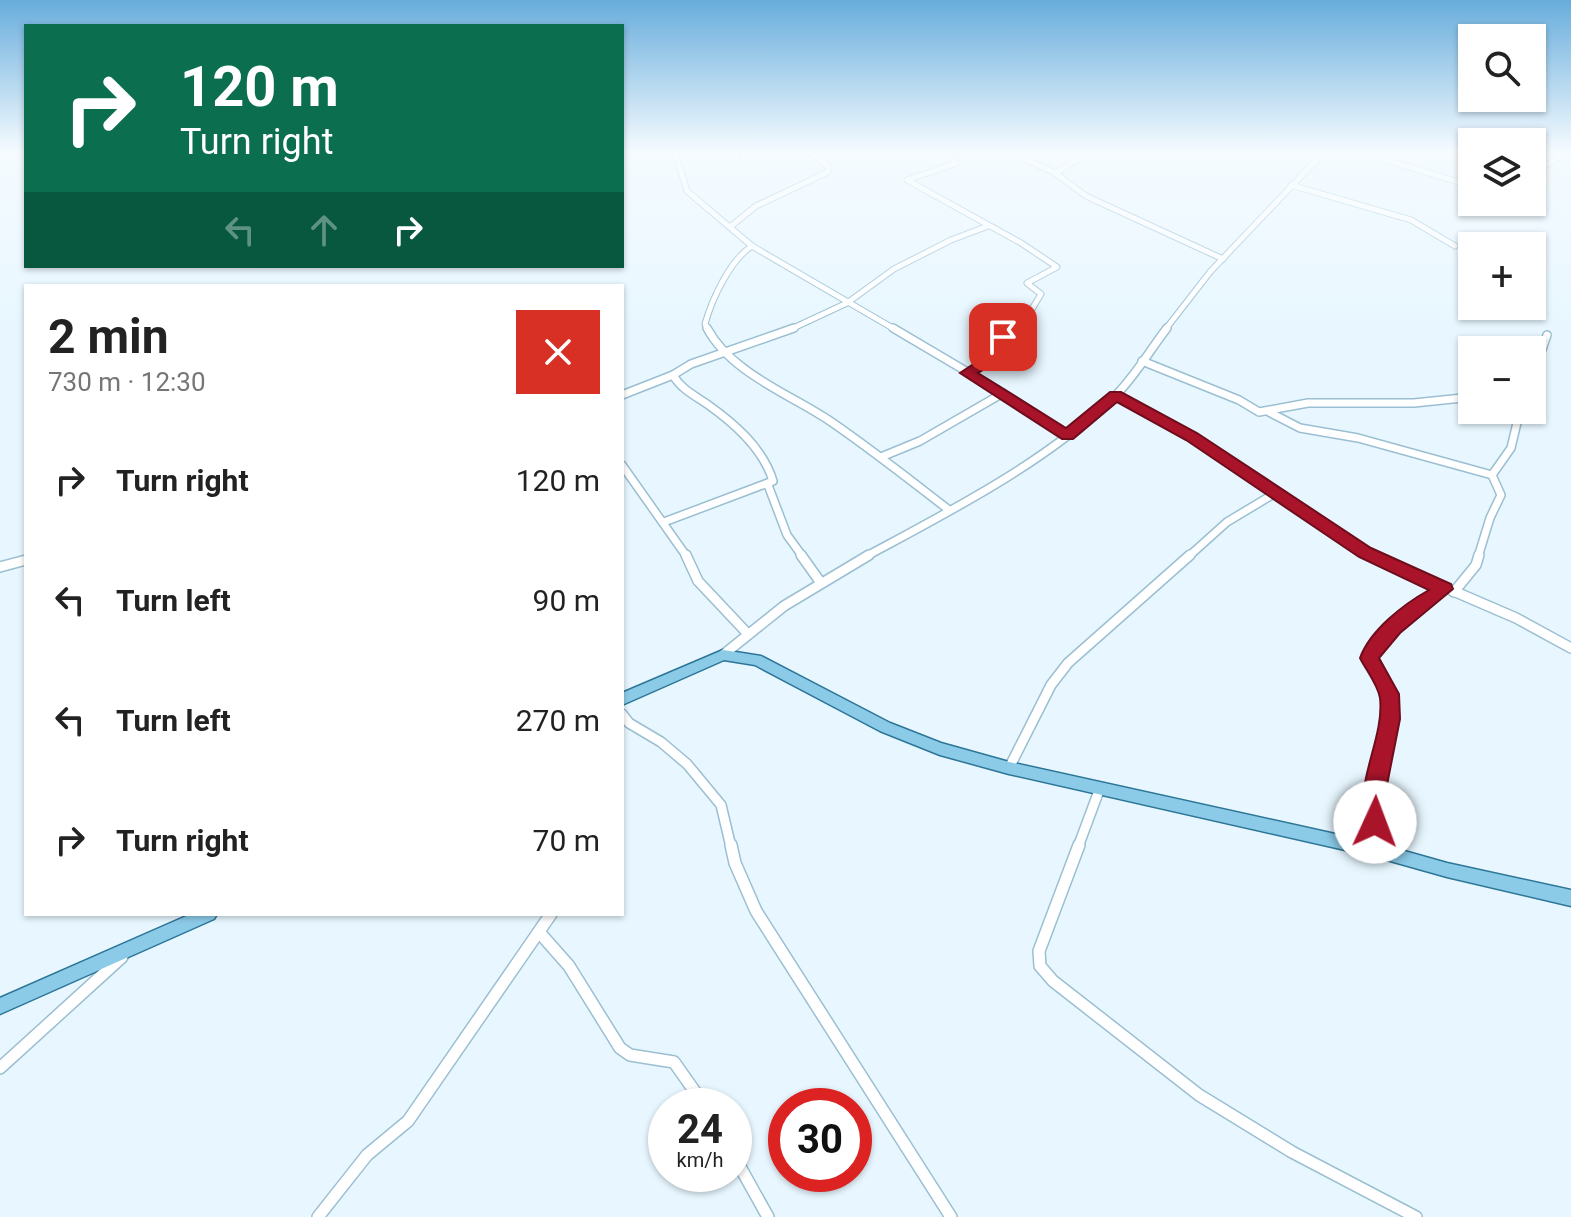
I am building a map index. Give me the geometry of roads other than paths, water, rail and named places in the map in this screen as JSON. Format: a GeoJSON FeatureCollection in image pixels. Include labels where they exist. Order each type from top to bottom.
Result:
{"type":"FeatureCollection","features":[{"type":"Feature","properties":{"kind":"main road"},"geometry":{"type":"LineString","coordinates":[[624,698],[723,655],[757,660],[885,727],[940,749],[1009,768],[1376,850],[1447,870],[1571,898]]}},
{"type":"Feature","properties":{"kind":"main road"},"geometry":{"type":"LineString","coordinates":[[0,1006],[205,916]]}},
{"type":"Feature","properties":{"kind":"street"},"geometry":{"type":"LineString","coordinates":[[708,209],[752,246],[1003,393],[1067,435]]}},
{"type":"Feature","properties":{"kind":"street"},"geometry":{"type":"LineString","coordinates":[[730,227],[753,209]]}},
{"type":"Feature","properties":{"kind":"street"},"geometry":{"type":"LineString","coordinates":[[958,209],[1028,246],[1057,267],[1027,283],[1041,294],[1029,314],[1003,337],[993,358],[968,373]]}},
{"type":"Feature","properties":{"kind":"street"},"geometry":{"type":"LineString","coordinates":[[1114,209],[1223,259]]}},
{"type":"Feature","properties":{"kind":"street"},"geometry":{"type":"LineString","coordinates":[[723,655],[747,633],[821,583],[1023,468],[1116,395],[1161,332],[1269,209]]}},
{"type":"Feature","properties":{"kind":"street"},"geometry":{"type":"LineString","coordinates":[[1375,209],[1400,216],[1455,246]]}},
{"type":"Feature","properties":{"kind":"street"},"geometry":{"type":"LineString","coordinates":[[624,394],[673,375],[691,364],[784,333],[847,303],[894,269],[951,240],[988,226]]}},
{"type":"Feature","properties":{"kind":"street"},"geometry":{"type":"LineString","coordinates":[[752,246],[741,253],[709,310],[705,324],[707,333],[726,353],[881,457],[949,510]]}},
{"type":"Feature","properties":{"kind":"street"},"geometry":{"type":"LineString","coordinates":[[1142,361],[1239,400],[1259,412],[1306,403],[1458,399]]}},
{"type":"Feature","properties":{"kind":"street"},"geometry":{"type":"LineString","coordinates":[[664,522],[773,481],[772,474],[749,441],[718,413],[684,390],[673,375]]}},
{"type":"Feature","properties":{"kind":"street"},"geometry":{"type":"LineString","coordinates":[[881,457],[920,441],[1003,393]]}},
{"type":"Feature","properties":{"kind":"street"},"geometry":{"type":"LineString","coordinates":[[1116,395],[1192,437],[1365,553],[1516,618],[1571,648]]}},
{"type":"Feature","properties":{"kind":"street"},"geometry":{"type":"LineString","coordinates":[[1269,412],[1283,424],[1298,429],[1354,437],[1492,475]]}},
{"type":"Feature","properties":{"kind":"street"},"geometry":{"type":"LineString","coordinates":[[1492,475],[1511,448],[1517,424]]}},
{"type":"Feature","properties":{"kind":"street"},"geometry":{"type":"LineString","coordinates":[[624,468],[683,549],[698,581],[747,633]]}},
{"type":"Feature","properties":{"kind":"street"},"geometry":{"type":"LineString","coordinates":[[1376,850],[1374,795],[1390,719],[1390,694],[1370,658],[1373,650],[1393,628],[1421,603],[1449,590],[1476,565],[1490,518],[1501,495],[1492,475]]}},
{"type":"Feature","properties":{"kind":"street"},"geometry":{"type":"LineString","coordinates":[[768,485],[787,535],[821,583]]}},
{"type":"Feature","properties":{"kind":"street"},"geometry":{"type":"LineString","coordinates":[[1009,768],[1051,685],[1068,663],[1227,522],[1277,492]]}},
{"type":"Feature","properties":{"kind":"street"},"geometry":{"type":"LineString","coordinates":[[0,567],[24,561]]}},
{"type":"Feature","properties":{"kind":"street"},"geometry":{"type":"LineString","coordinates":[[624,717],[687,764],[721,805],[735,863],[756,911],[951,1217]]}},
{"type":"Feature","properties":{"kind":"street"},"geometry":{"type":"LineString","coordinates":[[1100,788],[1039,951],[1040,966],[1053,981],[1199,1095],[1292,1152],[1416,1217]]}},
{"type":"Feature","properties":{"kind":"street"},"geometry":{"type":"LineString","coordinates":[[318,1217],[367,1155],[408,1121],[550,916]]}},
{"type":"Feature","properties":{"kind":"street"},"geometry":{"type":"LineString","coordinates":[[539,932],[569,966],[620,1048],[630,1055],[674,1062],[692,1088]]}},
{"type":"Feature","properties":{"kind":"street"},"geometry":{"type":"LineString","coordinates":[[0,1068],[132,949]]}},
{"type":"Feature","properties":{"kind":"street"},"geometry":{"type":"LineString","coordinates":[[752,1188],[768,1217]]}}]}
